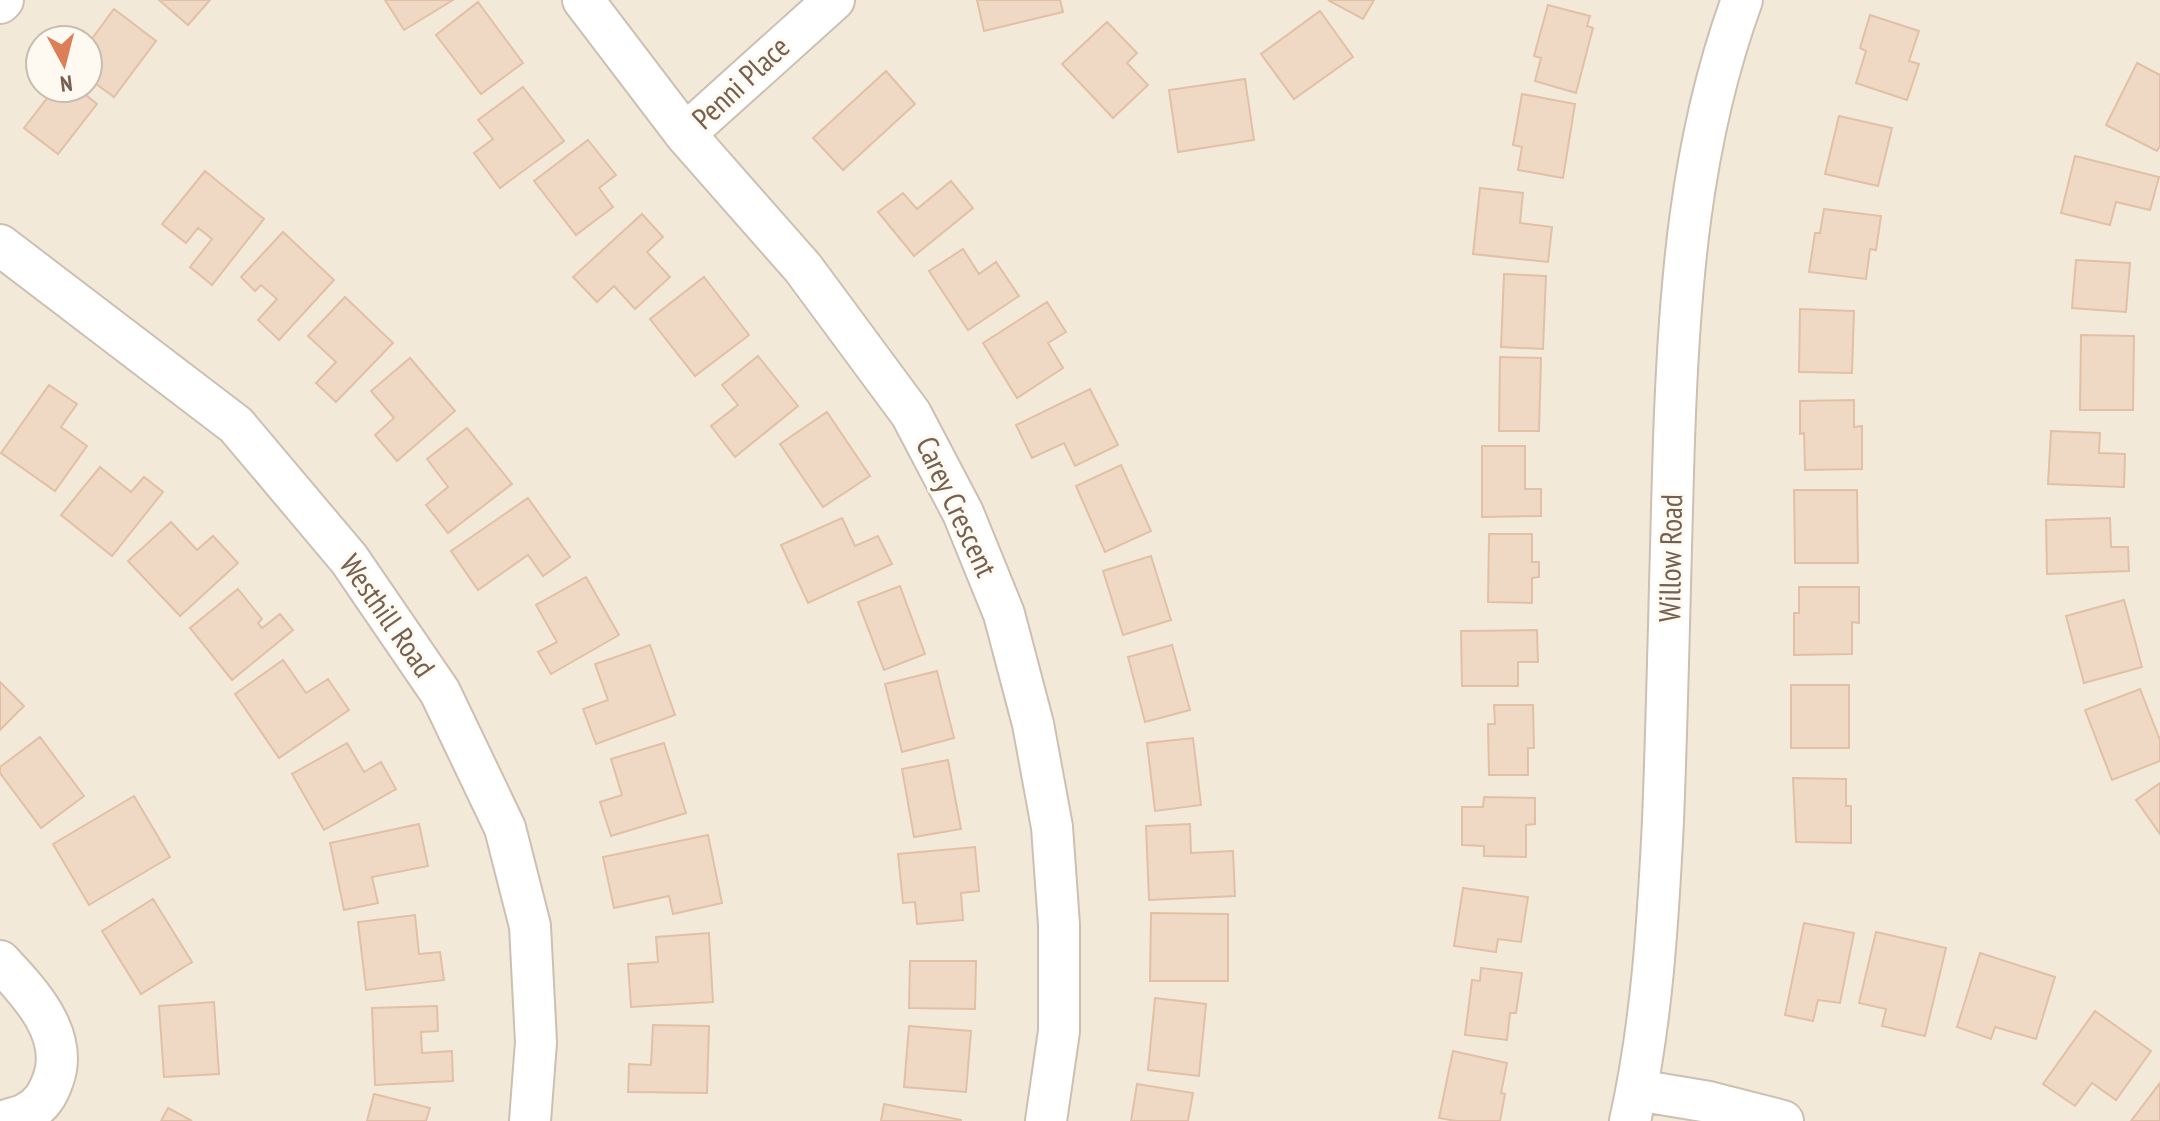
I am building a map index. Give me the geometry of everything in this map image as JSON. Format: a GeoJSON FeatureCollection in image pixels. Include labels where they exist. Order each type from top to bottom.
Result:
{"type":"FeatureCollection","features":[{"type":"Feature","properties":{"kind":"street","name":"Carey Crescent"},"geometry":{"type":"LineString","coordinates":[[583,0],[685,134],[803,268],[911,414],[963,513],[1004,614],[1033,724],[1052,827],[1059,925],[1059,1031],[1046,1121]]}},
{"type":"Feature","properties":{"kind":"street","name":"Penni Place"},"geometry":{"type":"LineString","coordinates":[[685,134],[834,0]]}},
{"type":"Feature","properties":{"kind":"street","name":"Willow Road"},"geometry":{"type":"LineString","coordinates":[[1634,1105],[1658,914],[1678,331],[1693,183],[1730,33],[1742,0]]}},
{"type":"Feature","properties":{"kind":"street","name":"Westhill Road"},"geometry":{"type":"LineString","coordinates":[[0,245],[236,425],[349,559],[440,692],[505,828],[530,926],[536,1042],[530,1121]]}},
{"type":"Feature","properties":{"kind":"street"},"geometry":{"type":"LineString","coordinates":[[0,961],[39,1006],[55,1042],[57,1069],[47,1097],[28,1113],[4,1121]]}},
{"type":"Feature","properties":{"kind":"street"},"geometry":{"type":"LineString","coordinates":[[1634,1105],[1709,1102],[1783,1121]]}},
{"type":"Feature","properties":{"kind":"shaded area"},"geometry":{"type":"Polygon","coordinates":[[[0,0],[2160,0],[2160,1121],[0,1121],[0,0]]]}},
{"type":"Feature","properties":{"kind":"building"},"geometry":{"type":"Polygon","coordinates":[[[159,0],[210,0],[188,25],[159,0]]]}},
{"type":"Feature","properties":{"kind":"building"},"geometry":{"type":"Polygon","coordinates":[[[385,0],[453,0],[404,30],[385,0]]]}},
{"type":"Feature","properties":{"kind":"building"},"geometry":{"type":"Polygon","coordinates":[[[977,0],[1060,0],[1063,12],[984,31],[977,0]]]}},
{"type":"Feature","properties":{"kind":"building"},"geometry":{"type":"Polygon","coordinates":[[[1328,0],[1374,0],[1363,19],[1328,0]]]}},
{"type":"Feature","properties":{"kind":"building"},"geometry":{"type":"Polygon","coordinates":[[[478,2],[523,63],[481,94],[436,35],[478,2]]]}},
{"type":"Feature","properties":{"kind":"building"},"geometry":{"type":"Polygon","coordinates":[[[1548,5],[1590,16],[1587,26],[1593,28],[1576,93],[1535,81],[1541,58],[1534,56],[1548,5]]]}},
{"type":"Feature","properties":{"kind":"building"},"geometry":{"type":"Polygon","coordinates":[[[114,9],[156,41],[114,97],[104,90],[103,24],[114,9]]]}},
{"type":"Feature","properties":{"kind":"building"},"geometry":{"type":"Polygon","coordinates":[[[1320,11],[1353,57],[1294,99],[1261,54],[1320,11]]]}},
{"type":"Feature","properties":{"kind":"building"},"geometry":{"type":"Polygon","coordinates":[[[1870,15],[1919,31],[1909,61],[1919,64],[1907,100],[1856,83],[1866,51],[1860,48],[1870,15]]]}},
{"type":"Feature","properties":{"kind":"building"},"geometry":{"type":"Polygon","coordinates":[[[1107,22],[1137,53],[1127,63],[1148,85],[1113,118],[1062,64],[1107,22]]]}},
{"type":"Feature","properties":{"kind":"building"},"geometry":{"type":"Polygon","coordinates":[[[2137,63],[2160,75],[2160,146],[2157,151],[2106,125],[2137,63]]]}},
{"type":"Feature","properties":{"kind":"building"},"geometry":{"type":"Polygon","coordinates":[[[886,71],[915,104],[843,170],[813,138],[886,71]]]}},
{"type":"Feature","properties":{"kind":"building"},"geometry":{"type":"Polygon","coordinates":[[[1245,79],[1254,140],[1178,152],[1169,90],[1245,79]]]}},
{"type":"Feature","properties":{"kind":"building"},"geometry":{"type":"Polygon","coordinates":[[[523,87],[564,141],[500,188],[474,153],[493,139],[478,120],[523,87]]]}},
{"type":"Feature","properties":{"kind":"building"},"geometry":{"type":"Polygon","coordinates":[[[1522,94],[1575,104],[1563,178],[1518,170],[1522,147],[1513,145],[1522,94]]]}},
{"type":"Feature","properties":{"kind":"building"},"geometry":{"type":"Polygon","coordinates":[[[43,104],[97,104],[58,154],[24,128],[43,104]]]}},
{"type":"Feature","properties":{"kind":"building"},"geometry":{"type":"Polygon","coordinates":[[[1839,116],[1892,128],[1878,186],[1825,174],[1839,116]]]}},
{"type":"Feature","properties":{"kind":"building"},"geometry":{"type":"Polygon","coordinates":[[[588,140],[616,175],[599,188],[613,207],[576,235],[534,181],[588,140]]]}},
{"type":"Feature","properties":{"kind":"building"},"geometry":{"type":"Polygon","coordinates":[[[2075,156],[2159,177],[2150,210],[2116,202],[2110,225],[2061,213],[2075,156]]]}},
{"type":"Feature","properties":{"kind":"building"},"geometry":{"type":"Polygon","coordinates":[[[205,171],[264,219],[212,285],[190,267],[212,239],[198,228],[186,243],[162,224],[205,171]]]}},
{"type":"Feature","properties":{"kind":"building"},"geometry":{"type":"Polygon","coordinates":[[[951,181],[973,208],[914,256],[878,212],[903,193],[917,209],[951,181]]]}},
{"type":"Feature","properties":{"kind":"building"},"geometry":{"type":"Polygon","coordinates":[[[1480,188],[1523,193],[1520,223],[1552,227],[1548,262],[1473,254],[1480,188]]]}},
{"type":"Feature","properties":{"kind":"building"},"geometry":{"type":"Polygon","coordinates":[[[1824,209],[1881,216],[1876,250],[1870,249],[1866,279],[1809,272],[1815,233],[1820,233],[1824,209]]]}},
{"type":"Feature","properties":{"kind":"building"},"geometry":{"type":"Polygon","coordinates":[[[642,214],[663,237],[647,252],[670,277],[635,309],[614,286],[597,302],[573,277],[642,214]]]}},
{"type":"Feature","properties":{"kind":"building"},"geometry":{"type":"Polygon","coordinates":[[[283,232],[334,280],[279,340],[258,320],[277,299],[261,285],[255,291],[241,277],[283,232]]]}},
{"type":"Feature","properties":{"kind":"building"},"geometry":{"type":"Polygon","coordinates":[[[963,249],[979,274],[996,262],[1019,296],[968,330],[929,271],[963,249]]]}},
{"type":"Feature","properties":{"kind":"building"},"geometry":{"type":"Polygon","coordinates":[[[2076,260],[2130,263],[2126,312],[2072,308],[2076,260]]]}},
{"type":"Feature","properties":{"kind":"building"},"geometry":{"type":"Polygon","coordinates":[[[1504,274],[1546,276],[1543,349],[1501,347],[1504,274]]]}},
{"type":"Feature","properties":{"kind":"building"},"geometry":{"type":"Polygon","coordinates":[[[704,277],[749,335],[695,376],[650,319],[704,277]]]}},
{"type":"Feature","properties":{"kind":"building"},"geometry":{"type":"Polygon","coordinates":[[[345,297],[393,343],[336,402],[316,383],[336,362],[308,336],[345,297]]]}},
{"type":"Feature","properties":{"kind":"building"},"geometry":{"type":"Polygon","coordinates":[[[1047,302],[1066,332],[1048,343],[1063,368],[1017,398],[983,343],[1047,302]]]}},
{"type":"Feature","properties":{"kind":"building"},"geometry":{"type":"Polygon","coordinates":[[[1800,309],[1854,311],[1852,373],[1799,372],[1800,309]]]}},
{"type":"Feature","properties":{"kind":"building"},"geometry":{"type":"Polygon","coordinates":[[[2081,335],[2134,336],[2133,410],[2080,410],[2081,335]]]}},
{"type":"Feature","properties":{"kind":"building"},"geometry":{"type":"Polygon","coordinates":[[[758,356],[798,406],[735,457],[711,426],[738,405],[722,385],[758,356]]]}},
{"type":"Feature","properties":{"kind":"building"},"geometry":{"type":"Polygon","coordinates":[[[1500,357],[1541,358],[1539,431],[1499,431],[1500,357]]]}},
{"type":"Feature","properties":{"kind":"building"},"geometry":{"type":"Polygon","coordinates":[[[410,358],[455,411],[397,461],[375,435],[394,418],[371,391],[410,358]]]}},
{"type":"Feature","properties":{"kind":"building"},"geometry":{"type":"Polygon","coordinates":[[[49,385],[77,404],[61,427],[87,446],[55,491],[1,453],[49,385]]]}},
{"type":"Feature","properties":{"kind":"building"},"geometry":{"type":"Polygon","coordinates":[[[1090,389],[1118,445],[1075,466],[1064,443],[1032,458],[1016,425],[1090,389]]]}},
{"type":"Feature","properties":{"kind":"building"},"geometry":{"type":"Polygon","coordinates":[[[1854,400],[1854,427],[1862,426],[1862,469],[1805,470],[1800,401],[1854,400]]]}},
{"type":"Feature","properties":{"kind":"building"},"geometry":{"type":"Polygon","coordinates":[[[827,412],[870,476],[823,507],[780,444],[827,412]]]}},
{"type":"Feature","properties":{"kind":"building"},"geometry":{"type":"Polygon","coordinates":[[[467,428],[512,484],[448,533],[426,505],[448,487],[427,459],[467,428]]]}},
{"type":"Feature","properties":{"kind":"building"},"geometry":{"type":"Polygon","coordinates":[[[2051,431],[2100,433],[2099,453],[2125,454],[2124,487],[2048,484],[2051,431]]]}},
{"type":"Feature","properties":{"kind":"building"},"geometry":{"type":"Polygon","coordinates":[[[1482,446],[1525,446],[1525,489],[1541,489],[1541,516],[1482,517],[1482,446]]]}},
{"type":"Feature","properties":{"kind":"building"},"geometry":{"type":"Polygon","coordinates":[[[1121,465],[1151,531],[1105,552],[1076,486],[1121,465]]]}},
{"type":"Feature","properties":{"kind":"building"},"geometry":{"type":"Polygon","coordinates":[[[100,467],[131,492],[144,477],[163,492],[112,556],[61,515],[100,467]]]}},
{"type":"Feature","properties":{"kind":"building"},"geometry":{"type":"Polygon","coordinates":[[[1794,490],[1857,490],[1858,563],[1795,563],[1794,490]]]}},
{"type":"Feature","properties":{"kind":"building"},"geometry":{"type":"Polygon","coordinates":[[[528,498],[570,557],[543,576],[528,555],[478,590],[451,551],[528,498]]]}},
{"type":"Feature","properties":{"kind":"building"},"geometry":{"type":"Polygon","coordinates":[[[842,518],[855,546],[878,536],[892,564],[808,603],[781,545],[842,518]]]}},
{"type":"Feature","properties":{"kind":"building"},"geometry":{"type":"Polygon","coordinates":[[[2110,518],[2111,547],[2128,547],[2129,571],[2047,574],[2046,520],[2110,518]]]}},
{"type":"Feature","properties":{"kind":"building"},"geometry":{"type":"Polygon","coordinates":[[[171,522],[197,550],[213,536],[238,563],[180,616],[128,561],[171,522]]]}},
{"type":"Feature","properties":{"kind":"building"},"geometry":{"type":"Polygon","coordinates":[[[1489,534],[1532,534],[1532,562],[1539,562],[1539,577],[1532,578],[1532,603],[1488,602],[1489,534]]]}},
{"type":"Feature","properties":{"kind":"building"},"geometry":{"type":"Polygon","coordinates":[[[1151,556],[1171,620],[1123,635],[1103,571],[1151,556]]]}},
{"type":"Feature","properties":{"kind":"building"},"geometry":{"type":"Polygon","coordinates":[[[586,577],[619,635],[551,674],[538,652],[557,642],[536,605],[586,577]]]}},
{"type":"Feature","properties":{"kind":"building"},"geometry":{"type":"Polygon","coordinates":[[[900,586],[925,654],[884,670],[858,602],[900,586]]]}},
{"type":"Feature","properties":{"kind":"building"},"geometry":{"type":"Polygon","coordinates":[[[1799,587],[1859,587],[1859,623],[1852,622],[1852,654],[1794,655],[1794,613],[1799,613],[1799,587]]]}},
{"type":"Feature","properties":{"kind":"building"},"geometry":{"type":"Polygon","coordinates":[[[238,589],[262,619],[258,623],[262,628],[280,614],[293,630],[232,680],[190,628],[238,589]]]}},
{"type":"Feature","properties":{"kind":"building"},"geometry":{"type":"Polygon","coordinates":[[[2124,600],[2142,667],[2084,683],[2066,616],[2124,600]]]}},
{"type":"Feature","properties":{"kind":"building"},"geometry":{"type":"Polygon","coordinates":[[[1537,630],[1538,662],[1518,662],[1518,686],[1462,686],[1461,631],[1537,630]]]}},
{"type":"Feature","properties":{"kind":"building"},"geometry":{"type":"Polygon","coordinates":[[[650,645],[675,715],[596,744],[583,709],[608,700],[595,664],[650,645]]]}},
{"type":"Feature","properties":{"kind":"building"},"geometry":{"type":"Polygon","coordinates":[[[1172,645],[1190,710],[1145,722],[1128,657],[1172,645]]]}},
{"type":"Feature","properties":{"kind":"building"},"geometry":{"type":"Polygon","coordinates":[[[283,660],[306,693],[328,679],[349,710],[279,758],[235,694],[283,660]]]}},
{"type":"Feature","properties":{"kind":"building"},"geometry":{"type":"Polygon","coordinates":[[[937,671],[954,738],[902,752],[885,684],[937,671]]]}},
{"type":"Feature","properties":{"kind":"building"},"geometry":{"type":"Polygon","coordinates":[[[0,682],[24,706],[0,730],[0,682]]]}},
{"type":"Feature","properties":{"kind":"building"},"geometry":{"type":"Polygon","coordinates":[[[1791,685],[1849,685],[1849,748],[1791,748],[1791,685]]]}},
{"type":"Feature","properties":{"kind":"building"},"geometry":{"type":"Polygon","coordinates":[[[2140,689],[2160,740],[2160,761],[2112,780],[2085,710],[2140,689]]]}},
{"type":"Feature","properties":{"kind":"building"},"geometry":{"type":"Polygon","coordinates":[[[1494,705],[1533,705],[1534,748],[1528,748],[1528,775],[1489,775],[1488,724],[1495,724],[1494,705]]]}},
{"type":"Feature","properties":{"kind":"building"},"geometry":{"type":"Polygon","coordinates":[[[40,737],[84,796],[41,828],[0,773],[0,767],[40,737]]]}},
{"type":"Feature","properties":{"kind":"building"},"geometry":{"type":"Polygon","coordinates":[[[1193,738],[1201,805],[1155,811],[1147,743],[1193,738]]]}},
{"type":"Feature","properties":{"kind":"building"},"geometry":{"type":"Polygon","coordinates":[[[347,743],[364,772],[381,762],[396,789],[324,830],[292,774],[347,743]]]}},
{"type":"Feature","properties":{"kind":"building"},"geometry":{"type":"Polygon","coordinates":[[[664,743],[686,813],[611,836],[600,802],[622,795],[611,759],[664,743]]]}},
{"type":"Feature","properties":{"kind":"building"},"geometry":{"type":"Polygon","coordinates":[[[948,760],[961,829],[914,837],[902,769],[948,760]]]}},
{"type":"Feature","properties":{"kind":"building"},"geometry":{"type":"Polygon","coordinates":[[[1793,778],[1846,779],[1846,806],[1851,806],[1851,843],[1796,842],[1793,778]]]}},
{"type":"Feature","properties":{"kind":"building"},"geometry":{"type":"Polygon","coordinates":[[[2160,783],[2160,834],[2136,800],[2160,783]]]}},
{"type":"Feature","properties":{"kind":"building"},"geometry":{"type":"Polygon","coordinates":[[[134,796],[170,857],[89,905],[53,844],[134,796]]]}},
{"type":"Feature","properties":{"kind":"building"},"geometry":{"type":"Polygon","coordinates":[[[1484,797],[1535,798],[1535,824],[1526,825],[1526,857],[1484,856],[1484,846],[1462,845],[1462,807],[1483,807],[1484,797]]]}},
{"type":"Feature","properties":{"kind":"building"},"geometry":{"type":"Polygon","coordinates":[[[419,824],[428,866],[372,877],[378,903],[344,910],[330,843],[419,824]]]}},
{"type":"Feature","properties":{"kind":"building"},"geometry":{"type":"Polygon","coordinates":[[[1190,824],[1191,853],[1233,851],[1235,896],[1149,900],[1146,826],[1190,824]]]}},
{"type":"Feature","properties":{"kind":"building"},"geometry":{"type":"Polygon","coordinates":[[[708,835],[722,903],[673,914],[669,896],[614,908],[603,857],[708,835]]]}},
{"type":"Feature","properties":{"kind":"building"},"geometry":{"type":"Polygon","coordinates":[[[975,847],[979,891],[961,893],[963,920],[917,924],[915,902],[903,903],[898,854],[975,847]]]}},
{"type":"Feature","properties":{"kind":"building"},"geometry":{"type":"Polygon","coordinates":[[[1463,888],[1528,897],[1521,942],[1498,939],[1496,952],[1454,946],[1463,888]]]}},
{"type":"Feature","properties":{"kind":"building"},"geometry":{"type":"Polygon","coordinates":[[[153,899],[192,962],[141,994],[102,931],[153,899]]]}},
{"type":"Feature","properties":{"kind":"building"},"geometry":{"type":"Polygon","coordinates":[[[1151,913],[1228,914],[1228,981],[1150,981],[1151,913]]]}},
{"type":"Feature","properties":{"kind":"building"},"geometry":{"type":"Polygon","coordinates":[[[415,915],[419,954],[440,952],[444,980],[366,990],[358,922],[415,915]]]}},
{"type":"Feature","properties":{"kind":"building"},"geometry":{"type":"Polygon","coordinates":[[[1804,923],[1854,933],[1840,1003],[1818,1000],[1813,1021],[1785,1015],[1804,923]]]}},
{"type":"Feature","properties":{"kind":"building"},"geometry":{"type":"Polygon","coordinates":[[[1876,932],[1946,948],[1925,1036],[1882,1026],[1886,1009],[1859,1003],[1876,932]]]}},
{"type":"Feature","properties":{"kind":"building"},"geometry":{"type":"Polygon","coordinates":[[[709,933],[713,1002],[631,1007],[628,964],[658,962],[656,937],[709,933]]]}},
{"type":"Feature","properties":{"kind":"building"},"geometry":{"type":"Polygon","coordinates":[[[1980,953],[2055,977],[2036,1039],[1995,1027],[1991,1039],[1957,1027],[1980,953]]]}},
{"type":"Feature","properties":{"kind":"building"},"geometry":{"type":"Polygon","coordinates":[[[910,961],[976,961],[975,1009],[909,1008],[910,961]]]}},
{"type":"Feature","properties":{"kind":"building"},"geometry":{"type":"Polygon","coordinates":[[[1481,968],[1522,973],[1516,1013],[1510,1013],[1507,1040],[1465,1035],[1472,980],[1480,981],[1481,968]]]}},
{"type":"Feature","properties":{"kind":"building"},"geometry":{"type":"Polygon","coordinates":[[[1155,998],[1206,1004],[1199,1076],[1148,1070],[1155,998]]]}},
{"type":"Feature","properties":{"kind":"building"},"geometry":{"type":"Polygon","coordinates":[[[214,1002],[219,1074],[164,1077],[159,1006],[214,1002]]]}},
{"type":"Feature","properties":{"kind":"building"},"geometry":{"type":"Polygon","coordinates":[[[437,1006],[438,1031],[421,1032],[422,1053],[452,1051],[453,1081],[375,1085],[372,1008],[437,1006]]]}},
{"type":"Feature","properties":{"kind":"building"},"geometry":{"type":"Polygon","coordinates":[[[2095,1011],[2151,1051],[2116,1100],[2092,1083],[2075,1106],[2043,1084],[2095,1011]]]}},
{"type":"Feature","properties":{"kind":"building"},"geometry":{"type":"Polygon","coordinates":[[[653,1025],[709,1026],[707,1093],[628,1092],[629,1064],[651,1065],[653,1025]]]}},
{"type":"Feature","properties":{"kind":"building"},"geometry":{"type":"Polygon","coordinates":[[[909,1026],[971,1031],[966,1092],[904,1087],[909,1026]]]}},
{"type":"Feature","properties":{"kind":"building"},"geometry":{"type":"Polygon","coordinates":[[[1453,1051],[1507,1063],[1500,1121],[1439,1118],[1453,1051]]]}},
{"type":"Feature","properties":{"kind":"building"},"geometry":{"type":"Polygon","coordinates":[[[2160,1083],[2160,1121],[2131,1121],[2160,1083]]]}},
{"type":"Feature","properties":{"kind":"building"},"geometry":{"type":"Polygon","coordinates":[[[1137,1084],[1193,1093],[1188,1121],[1131,1121],[1137,1084]]]}},
{"type":"Feature","properties":{"kind":"building"},"geometry":{"type":"Polygon","coordinates":[[[374,1094],[430,1108],[426,1121],[367,1121],[374,1094]]]}},
{"type":"Feature","properties":{"kind":"building"},"geometry":{"type":"Polygon","coordinates":[[[884,1104],[961,1120],[961,1121],[881,1121],[884,1104]]]}},
{"type":"Feature","properties":{"kind":"building"},"geometry":{"type":"Polygon","coordinates":[[[168,1108],[192,1121],[161,1121],[168,1108]]]}}]}
